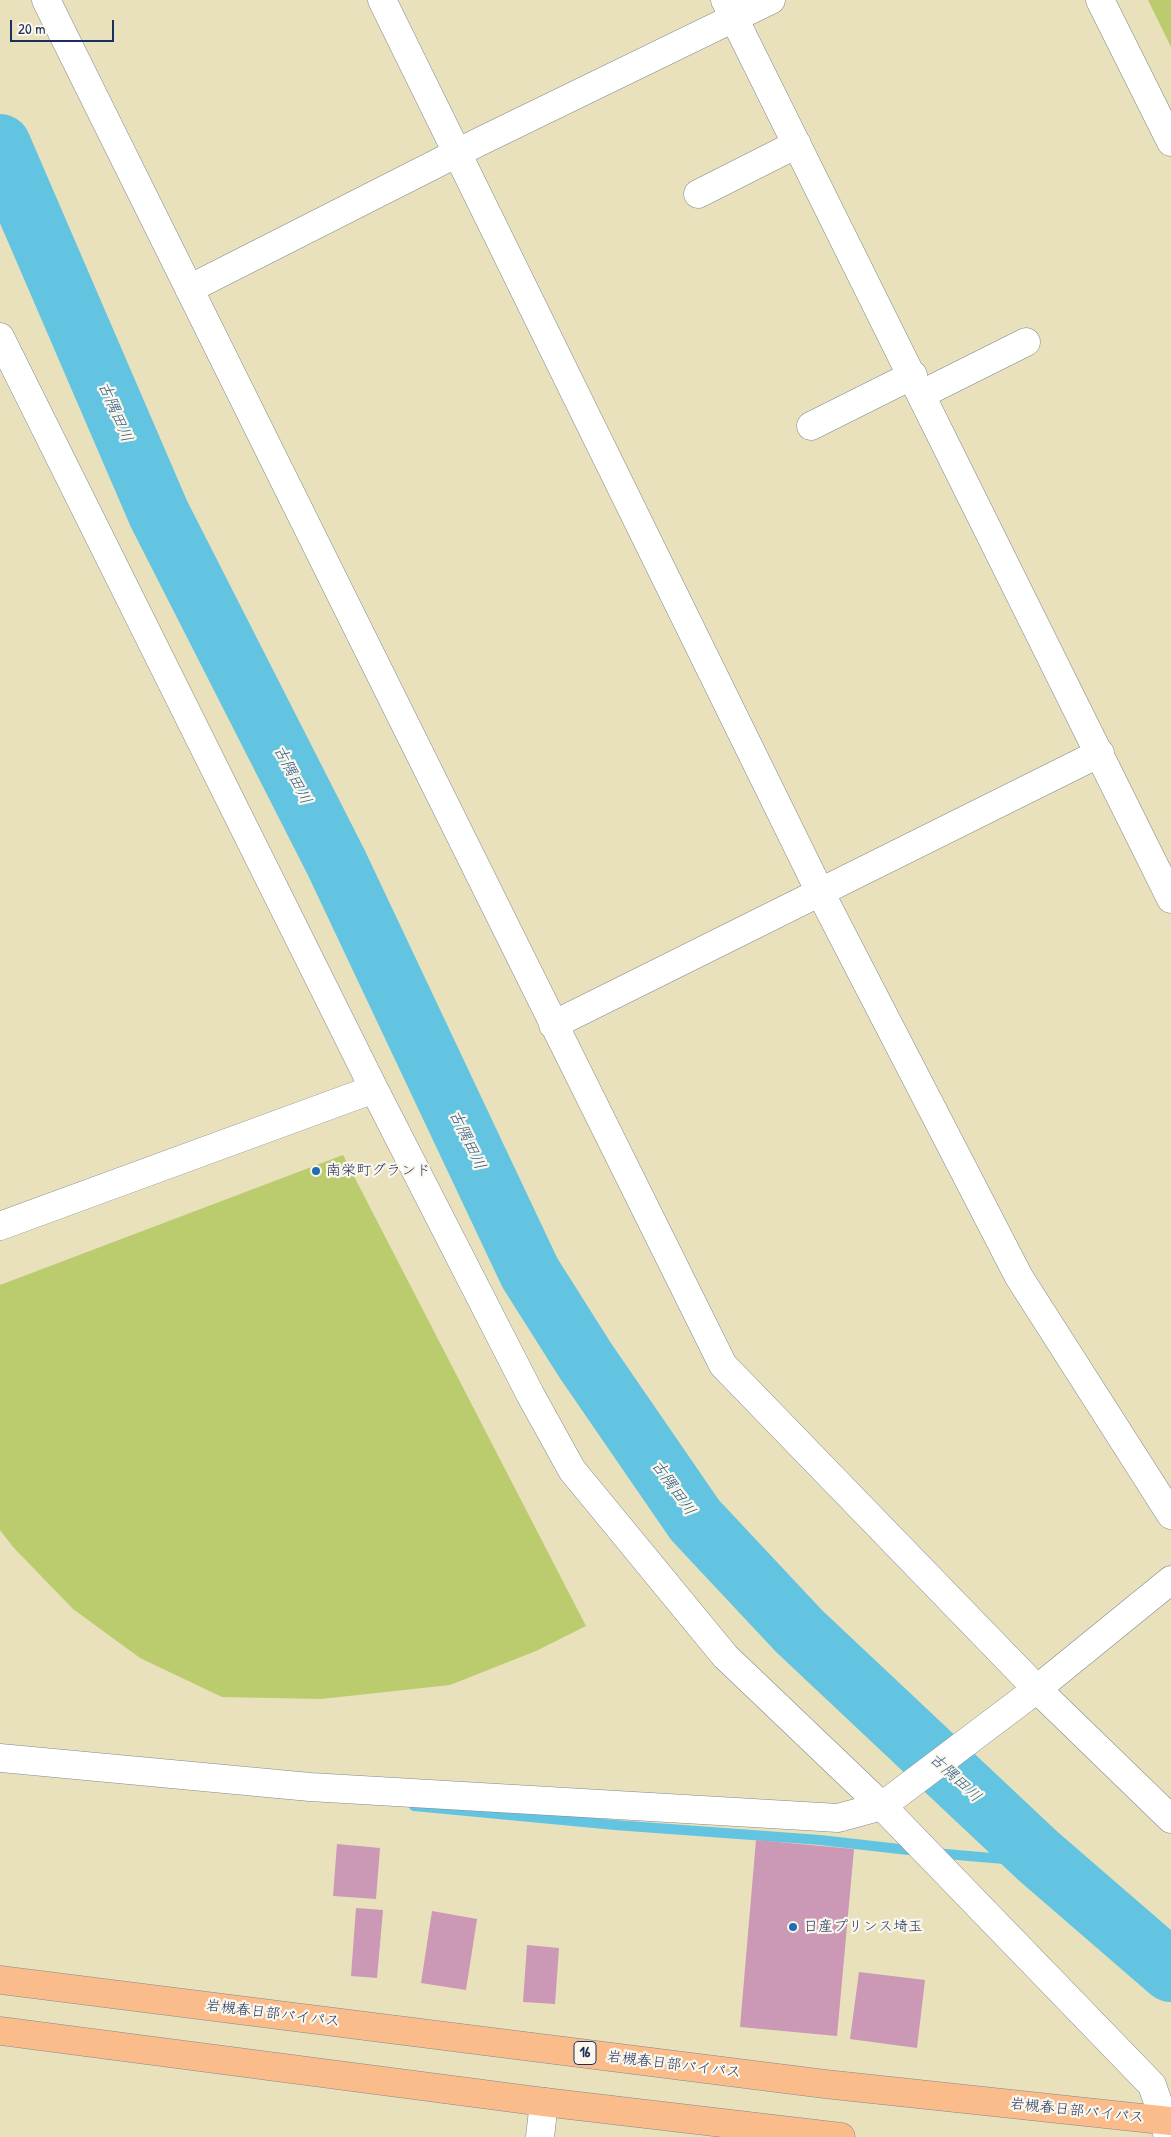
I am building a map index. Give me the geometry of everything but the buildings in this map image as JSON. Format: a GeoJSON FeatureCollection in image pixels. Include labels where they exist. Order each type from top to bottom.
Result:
{"type":"FeatureCollection","features":[{"type":"Feature","properties":{"kind":"highway","name":"岩槻春日部バイパス"},"geometry":{"type":"LineString","coordinates":[[0,1980],[1168,2126]]}},
{"type":"Feature","properties":{"kind":"highway"},"geometry":{"type":"LineString","coordinates":[[0,2031],[544,2102],[841,2137]]}},
{"type":"Feature","properties":{"kind":"street"},"geometry":{"type":"LineString","coordinates":[[46,0],[722,1364],[1037,1689],[1171,1819]]}},
{"type":"Feature","properties":{"kind":"street"},"geometry":{"type":"LineString","coordinates":[[382,0],[820,892],[1019,1277],[1171,1515]]}},
{"type":"Feature","properties":{"kind":"street"},"geometry":{"type":"LineString","coordinates":[[189,289],[458,153],[730,9],[771,0]]}},
{"type":"Feature","properties":{"kind":"street"},"geometry":{"type":"LineString","coordinates":[[1100,0],[1171,142]]}},
{"type":"Feature","properties":{"kind":"street"},"geometry":{"type":"LineString","coordinates":[[730,9],[1171,899]]}},
{"type":"Feature","properties":{"kind":"street"},"geometry":{"type":"LineString","coordinates":[[698,194],[797,144]]}},
{"type":"Feature","properties":{"kind":"street"},"geometry":{"type":"LineString","coordinates":[[0,337],[374,1089],[521,1377],[572,1470],[725,1656],[888,1802],[1152,2085],[1168,2126]]}},
{"type":"Feature","properties":{"kind":"street"},"geometry":{"type":"LineString","coordinates":[[811,426],[1026,342]]}},
{"type":"Feature","properties":{"kind":"street"},"geometry":{"type":"LineString","coordinates":[[553,1024],[1100,753]]}},
{"type":"Feature","properties":{"kind":"street"},"geometry":{"type":"LineString","coordinates":[[0,1226],[374,1089]]}},
{"type":"Feature","properties":{"kind":"street"},"geometry":{"type":"LineString","coordinates":[[0,1758],[310,1787],[838,1818],[888,1802],[1037,1689],[1171,1580]]}},
{"type":"Feature","properties":{"kind":"street"},"geometry":{"type":"LineString","coordinates":[[540,2137],[544,2102]]}},
{"type":"Feature","properties":{"kind":"green space"},"geometry":{"type":"Polygon","coordinates":[[[1148,0],[1171,0],[1171,47],[1148,0]]]}},
{"type":"Feature","properties":{"kind":"green space"},"geometry":{"type":"Polygon","coordinates":[[[343,1155],[586,1626],[536,1651],[450,1685],[321,1699],[222,1697],[140,1658],[73,1609],[13,1547],[0,1530],[0,1285],[343,1155]]]}},
{"type":"Feature","properties":{"kind":"waterway","name":"古隅田川"},"geometry":{"type":"LineString","coordinates":[[0,145],[159,514],[336,862],[530,1273],[585,1360],[695,1520],[799,1631],[1038,1856],[1171,1971]]}},
{"type":"Feature","properties":{"kind":"waterway"},"geometry":{"type":"LineString","coordinates":[[414,1806],[615,1825],[820,1840],[917,1851]]}},
{"type":"Feature","properties":{"kind":"waterway"},"geometry":{"type":"LineString","coordinates":[[934,1853],[1004,1859],[1038,1856]]}},
{"type":"Feature","properties":{"kind":"place","name":"南栄町グランド"},"geometry":{"type":"Point","coordinates":[316,1171]}},
{"type":"Feature","properties":{"kind":"place","name":"日産プリンス埼玉"},"geometry":{"type":"Point","coordinates":[793,1927]}}]}
